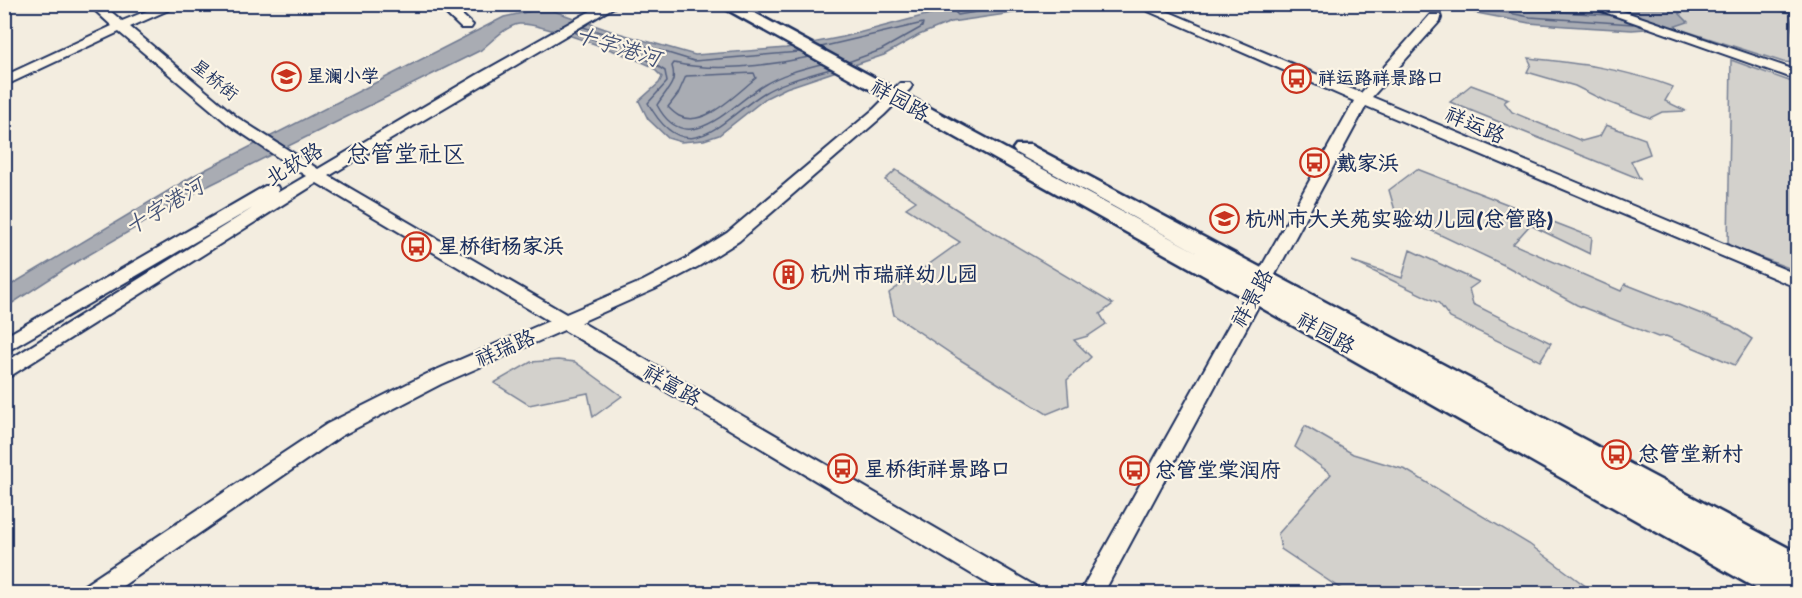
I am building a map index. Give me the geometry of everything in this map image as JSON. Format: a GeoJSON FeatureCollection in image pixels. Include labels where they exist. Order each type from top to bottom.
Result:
{"type":"FeatureCollection","features":[{"type":"Feature","properties":{"kind":"main road"},"geometry":{"type":"LineString","coordinates":[[725,4],[802,40]]}},
{"type":"Feature","properties":{"kind":"main road"},"geometry":{"type":"LineString","coordinates":[[751,4],[802,40]]}},
{"type":"Feature","properties":{"kind":"main road","name":"祥园路"},"geometry":{"type":"LineString","coordinates":[[802,40],[1259,285],[1797,568]]}},
{"type":"Feature","properties":{"kind":"main road","name":"祥园路"},"geometry":{"type":"LineString","coordinates":[[1259,285],[1794,594]]}},
{"type":"Feature","properties":{"kind":"street","name":"星桥街"},"geometry":{"type":"LineString","coordinates":[[94,4],[233,121],[312,173]]}},
{"type":"Feature","properties":{"kind":"street"},"geometry":{"type":"LineString","coordinates":[[4,82],[119,27],[176,4]]}},
{"type":"Feature","properties":{"kind":"street"},"geometry":{"type":"LineString","coordinates":[[442,4],[466,25]]}},
{"type":"Feature","properties":{"kind":"street","name":"北软路"},"geometry":{"type":"LineString","coordinates":[[584,17],[595,4]]}},
{"type":"Feature","properties":{"kind":"street","name":"北软路"},"geometry":{"type":"LineString","coordinates":[[4,346],[482,78],[549,36],[614,4]]}},
{"type":"Feature","properties":{"kind":"street","name":"祥运路"},"geometry":{"type":"LineString","coordinates":[[1138,4],[1797,282]]}},
{"type":"Feature","properties":{"kind":"street"},"geometry":{"type":"LineString","coordinates":[[1588,4],[1797,76]]}},
{"type":"Feature","properties":{"kind":"street","name":"祥景路"},"geometry":{"type":"LineString","coordinates":[[1090,594],[1362,100],[1435,18]]}},
{"type":"Feature","properties":{"kind":"street","name":"祥瑞路"},"geometry":{"type":"LineString","coordinates":[[91,594],[334,430],[434,379],[649,285],[733,237],[899,92]]}},
{"type":"Feature","properties":{"kind":"street","name":"北软路"},"geometry":{"type":"LineString","coordinates":[[4,373],[312,173]]}},
{"type":"Feature","properties":{"kind":"street","name":"祥富路"},"geometry":{"type":"LineString","coordinates":[[312,173],[1027,594]]}},
{"type":"Feature","properties":{"kind":"shaded area"},"geometry":{"type":"Polygon","coordinates":[[[1693,5],[1751,5],[1790,12],[1797,63],[1783,62],[1673,27],[1679,24],[1676,13],[1693,5]]]}},
{"type":"Feature","properties":{"kind":"shaded area"},"geometry":{"type":"Polygon","coordinates":[[[1528,58],[1601,68],[1673,87],[1665,101],[1686,111],[1662,112],[1650,118],[1605,101],[1575,86],[1527,72],[1531,64],[1528,58]]]}},
{"type":"Feature","properties":{"kind":"shaded area"},"geometry":{"type":"Polygon","coordinates":[[[1731,60],[1792,82],[1797,87],[1797,271],[1728,245],[1731,60]]]}},
{"type":"Feature","properties":{"kind":"shaded area"},"geometry":{"type":"Polygon","coordinates":[[[1471,85],[1509,99],[1504,102],[1512,112],[1582,141],[1600,136],[1606,125],[1645,139],[1650,154],[1631,161],[1640,179],[1450,102],[1471,85]]]}},
{"type":"Feature","properties":{"kind":"shaded area"},"geometry":{"type":"Polygon","coordinates":[[[1417,169],[1592,237],[1590,254],[1530,225],[1513,244],[1621,291],[1625,284],[1732,326],[1752,339],[1735,365],[1666,336],[1658,337],[1577,305],[1506,266],[1396,214],[1389,190],[1417,169]]]}},
{"type":"Feature","properties":{"kind":"shaded area"},"geometry":{"type":"Polygon","coordinates":[[[896,170],[976,222],[1113,304],[1100,314],[1106,324],[1088,336],[1074,340],[1091,357],[1067,380],[1069,405],[1047,414],[894,315],[889,293],[960,242],[906,208],[916,201],[885,180],[896,170]]]}},
{"type":"Feature","properties":{"kind":"shaded area"},"geometry":{"type":"Polygon","coordinates":[[[1410,250],[1479,282],[1469,289],[1473,304],[1551,343],[1540,361],[1450,318],[1439,303],[1352,261],[1402,278],[1410,250]]]}},
{"type":"Feature","properties":{"kind":"shaded area"},"geometry":{"type":"Polygon","coordinates":[[[558,360],[575,362],[622,396],[593,417],[588,393],[529,405],[494,383],[531,362],[558,360]]]}},
{"type":"Feature","properties":{"kind":"shaded area"},"geometry":{"type":"Polygon","coordinates":[[[1305,426],[1353,454],[1406,470],[1529,544],[1595,593],[1347,593],[1281,549],[1278,534],[1331,474],[1295,447],[1305,426]]]}},
{"type":"Feature","properties":{"kind":"water"},"geometry":{"type":"Polygon","coordinates":[[[1546,4],[1575,7],[1698,5],[1679,13],[1688,22],[1673,27],[1632,30],[1529,23],[1461,10],[1428,11],[1383,5],[1546,4]]]}},
{"type":"Feature","properties":{"kind":"water","name":"十字港河"},"geometry":{"type":"Polygon","coordinates":[[[964,5],[1068,5],[951,22],[919,35],[884,55],[786,88],[766,98],[719,135],[704,140],[681,142],[668,138],[648,119],[639,101],[659,83],[662,77],[651,66],[545,28],[514,25],[499,34],[481,50],[200,190],[68,267],[5,308],[4,289],[193,176],[504,17],[536,10],[551,10],[611,31],[695,55],[786,48],[843,37],[964,5]]]}},
{"type":"Feature","properties":{"kind":"water"},"geometry":{"type":"Polygon","coordinates":[[[1701,5],[1751,5],[1715,8],[1701,5]]]}},
{"type":"Feature","properties":{"kind":"water"},"geometry":{"type":"Polygon","coordinates":[[[1751,5],[1797,5],[1797,14],[1751,5]]]}},
{"type":"Feature","properties":{"kind":"place","name":"星澜小学"},"geometry":{"type":"Point","coordinates":[286,76]}},
{"type":"Feature","properties":{"kind":"place","name":"祥运路祥景路口"},"geometry":{"type":"Point","coordinates":[1297,78]}},
{"type":"Feature","properties":{"kind":"place","name":"戴家浜"},"geometry":{"type":"Point","coordinates":[1315,163]}},
{"type":"Feature","properties":{"kind":"place","name":"杭州市大关苑实验幼儿园(总管路)"},"geometry":{"type":"Point","coordinates":[1224,219]}},
{"type":"Feature","properties":{"kind":"place","name":"星桥街杨家浜"},"geometry":{"type":"Point","coordinates":[417,246]}},
{"type":"Feature","properties":{"kind":"place","name":"杭州市瑞祥幼儿园"},"geometry":{"type":"Point","coordinates":[789,274]}},
{"type":"Feature","properties":{"kind":"place","name":"总管堂新村"},"geometry":{"type":"Point","coordinates":[1617,454]}},
{"type":"Feature","properties":{"kind":"place","name":"星桥街祥景路口"},"geometry":{"type":"Point","coordinates":[843,469]}},
{"type":"Feature","properties":{"kind":"place","name":"总管堂棠润府"},"geometry":{"type":"Point","coordinates":[1134,470]}},
{"type":"Feature","properties":{"kind":"district","name":"总管堂社区"},"geometry":{"type":"Point","coordinates":[406,154]}}]}
